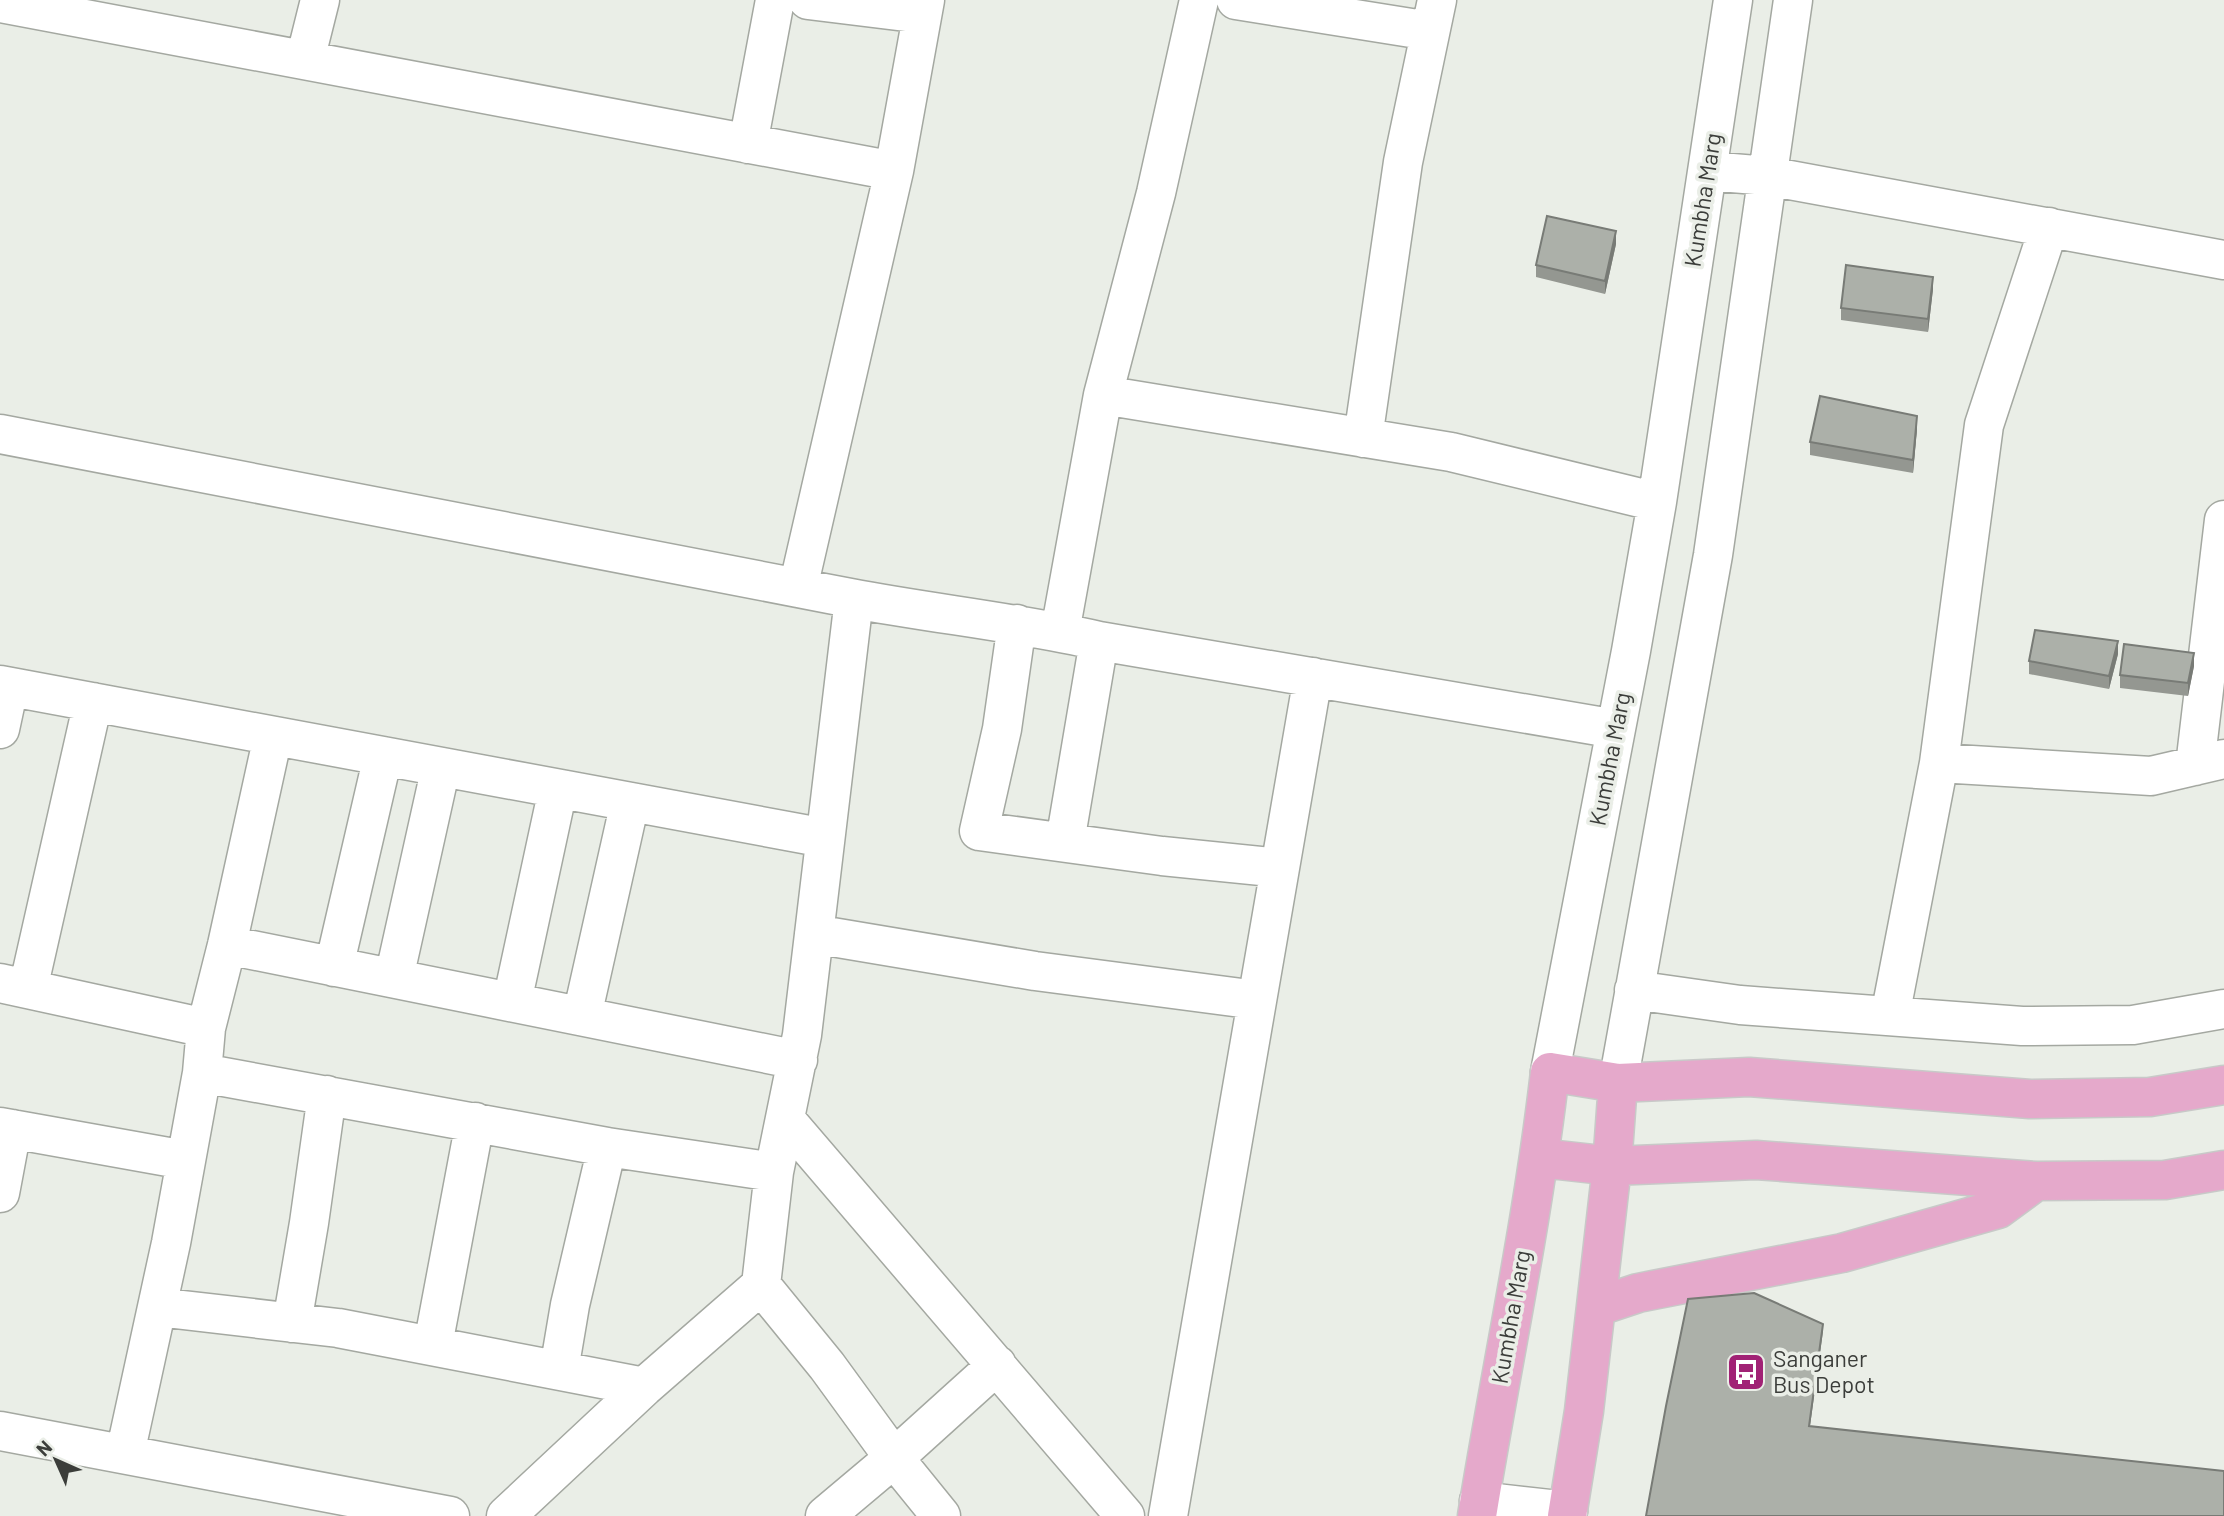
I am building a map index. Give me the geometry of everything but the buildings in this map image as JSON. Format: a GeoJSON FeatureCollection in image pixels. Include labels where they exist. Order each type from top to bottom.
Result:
{"type":"FeatureCollection","features":[{"type":"Feature","properties":{"kind":"main road"},"geometry":{"type":"LineString","coordinates":[[1550,1072],[1618,1083],[1749,1077],[2030,1099],[2150,1097],[2224,1085]]}},
{"type":"Feature","properties":{"kind":"main road","name":"Kumbha Marg"},"geometry":{"type":"LineString","coordinates":[[1478,1508],[1540,1158],[1550,1072]]}},
{"type":"Feature","properties":{"kind":"main road"},"geometry":{"type":"LineString","coordinates":[[1568,1514],[1584,1411],[1612,1166],[1618,1083]]}},
{"type":"Feature","properties":{"kind":"main road"},"geometry":{"type":"LineString","coordinates":[[1540,1158],[1612,1166],[1756,1160],[2036,1181],[2165,1180],[2224,1170]]}},
{"type":"Feature","properties":{"kind":"main road"},"geometry":{"type":"LineString","coordinates":[[1596,1307],[1637,1293],[1842,1253],[1998,1209],[2036,1181]]}},
{"type":"Feature","properties":{"kind":"street"},"geometry":{"type":"LineString","coordinates":[[305,60],[320,0]]}},
{"type":"Feature","properties":{"kind":"street"},"geometry":{"type":"LineString","coordinates":[[748,144],[775,0]]}},
{"type":"Feature","properties":{"kind":"street"},"geometry":{"type":"LineString","coordinates":[[799,588],[894,172],[924,7],[808,0]]}},
{"type":"Feature","properties":{"kind":"street"},"geometry":{"type":"LineString","coordinates":[[1060,632],[1103,395],[1156,193],[1199,0]]}},
{"type":"Feature","properties":{"kind":"street"},"geometry":{"type":"LineString","coordinates":[[1236,0],[1433,15],[1403,162],[1363,438]]}},
{"type":"Feature","properties":{"kind":"street","name":"Kumbha Marg"},"geometry":{"type":"LineString","coordinates":[[1550,1072],[1657,502],[1733,0]]}},
{"type":"Feature","properties":{"kind":"street"},"geometry":{"type":"LineString","coordinates":[[1618,1083],[1713,555],[1793,0]]}},
{"type":"Feature","properties":{"kind":"street"},"geometry":{"type":"LineString","coordinates":[[0,3],[894,172]]}},
{"type":"Feature","properties":{"kind":"street"},"geometry":{"type":"LineString","coordinates":[[1708,171],[1768,176],[2224,260]]}},
{"type":"Feature","properties":{"kind":"street"},"geometry":{"type":"LineString","coordinates":[[1890,1016],[1939,763],[1984,425],[2049,227]]}},
{"type":"Feature","properties":{"kind":"street"},"geometry":{"type":"LineString","coordinates":[[1103,395],[1451,452],[1657,502]]}},
{"type":"Feature","properties":{"kind":"street"},"geometry":{"type":"LineString","coordinates":[[0,434],[452,519],[854,599],[1017,624],[1099,641],[1616,729]]}},
{"type":"Feature","properties":{"kind":"street"},"geometry":{"type":"LineString","coordinates":[[1939,763],[2151,776],[2210,763],[2224,520]]}},
{"type":"Feature","properties":{"kind":"street"},"geometry":{"type":"LineString","coordinates":[[506,1516],[643,1387],[761,1285],[774,1172],[798,1060],[854,599]]}},
{"type":"Feature","properties":{"kind":"street"},"geometry":{"type":"LineString","coordinates":[[1017,624],[1002,729],[979,831],[1162,856],[1280,868]]}},
{"type":"Feature","properties":{"kind":"street"},"geometry":{"type":"LineString","coordinates":[[1065,842],[1099,641]]}},
{"type":"Feature","properties":{"kind":"street"},"geometry":{"type":"LineString","coordinates":[[1168,1516],[1313,677]]}},
{"type":"Feature","properties":{"kind":"street"},"geometry":{"type":"LineString","coordinates":[[0,729],[4,686],[825,838]]}},
{"type":"Feature","properties":{"kind":"street"},"geometry":{"type":"LineString","coordinates":[[93,702],[14,986],[206,1028]]}},
{"type":"Feature","properties":{"kind":"street"},"geometry":{"type":"LineString","coordinates":[[125,1454],[171,1243],[202,1073],[206,1028],[273,736]]}},
{"type":"Feature","properties":{"kind":"street"},"geometry":{"type":"LineString","coordinates":[[334,967],[383,756]]}},
{"type":"Feature","properties":{"kind":"street"},"geometry":{"type":"LineString","coordinates":[[394,978],[441,767]]}},
{"type":"Feature","properties":{"kind":"street"},"geometry":{"type":"LineString","coordinates":[[512,1002],[558,789]]}},
{"type":"Feature","properties":{"kind":"street"},"geometry":{"type":"LineString","coordinates":[[582,1016],[630,802]]}},
{"type":"Feature","properties":{"kind":"street"},"geometry":{"type":"LineString","coordinates":[[814,934],[1035,971],[1257,1000]]}},
{"type":"Feature","properties":{"kind":"street"},"geometry":{"type":"LineString","coordinates":[[227,945],[798,1060]]}},
{"type":"Feature","properties":{"kind":"street"},"geometry":{"type":"LineString","coordinates":[[1634,990],[1740,1004],[2022,1026],[2133,1025],[2224,1009]]}},
{"type":"Feature","properties":{"kind":"street"},"geometry":{"type":"LineString","coordinates":[[202,1073],[607,1147],[774,1172]]}},
{"type":"Feature","properties":{"kind":"street"},"geometry":{"type":"LineString","coordinates":[[292,1323],[327,1095]]}},
{"type":"Feature","properties":{"kind":"street"},"geometry":{"type":"LineString","coordinates":[[785,1119],[1125,1516]]}},
{"type":"Feature","properties":{"kind":"street"},"geometry":{"type":"LineString","coordinates":[[433,1345],[475,1122]]}},
{"type":"Feature","properties":{"kind":"street"},"geometry":{"type":"LineString","coordinates":[[0,1193],[6,1128],[186,1160]]}},
{"type":"Feature","properties":{"kind":"street"},"geometry":{"type":"LineString","coordinates":[[559,1370],[570,1305],[607,1147]]}},
{"type":"Feature","properties":{"kind":"street"},"geometry":{"type":"LineString","coordinates":[[761,1285],[827,1366],[894,1458],[941,1516]]}},
{"type":"Feature","properties":{"kind":"street"},"geometry":{"type":"LineString","coordinates":[[157,1307],[338,1328],[643,1387]]}},
{"type":"Feature","properties":{"kind":"street"},"geometry":{"type":"LineString","coordinates":[[825,1516],[997,1365]]}},
{"type":"Feature","properties":{"kind":"street"},"geometry":{"type":"LineString","coordinates":[[0,1431],[450,1516]]}},
{"type":"Feature","properties":{"kind":"street"},"geometry":{"type":"LineString","coordinates":[[1478,1508],[1568,1514]]}},
{"type":"Feature","properties":{"kind":"place","name":"Sanganer Bus Depot"},"geometry":{"type":"Point","coordinates":[1746,1372]}}]}
